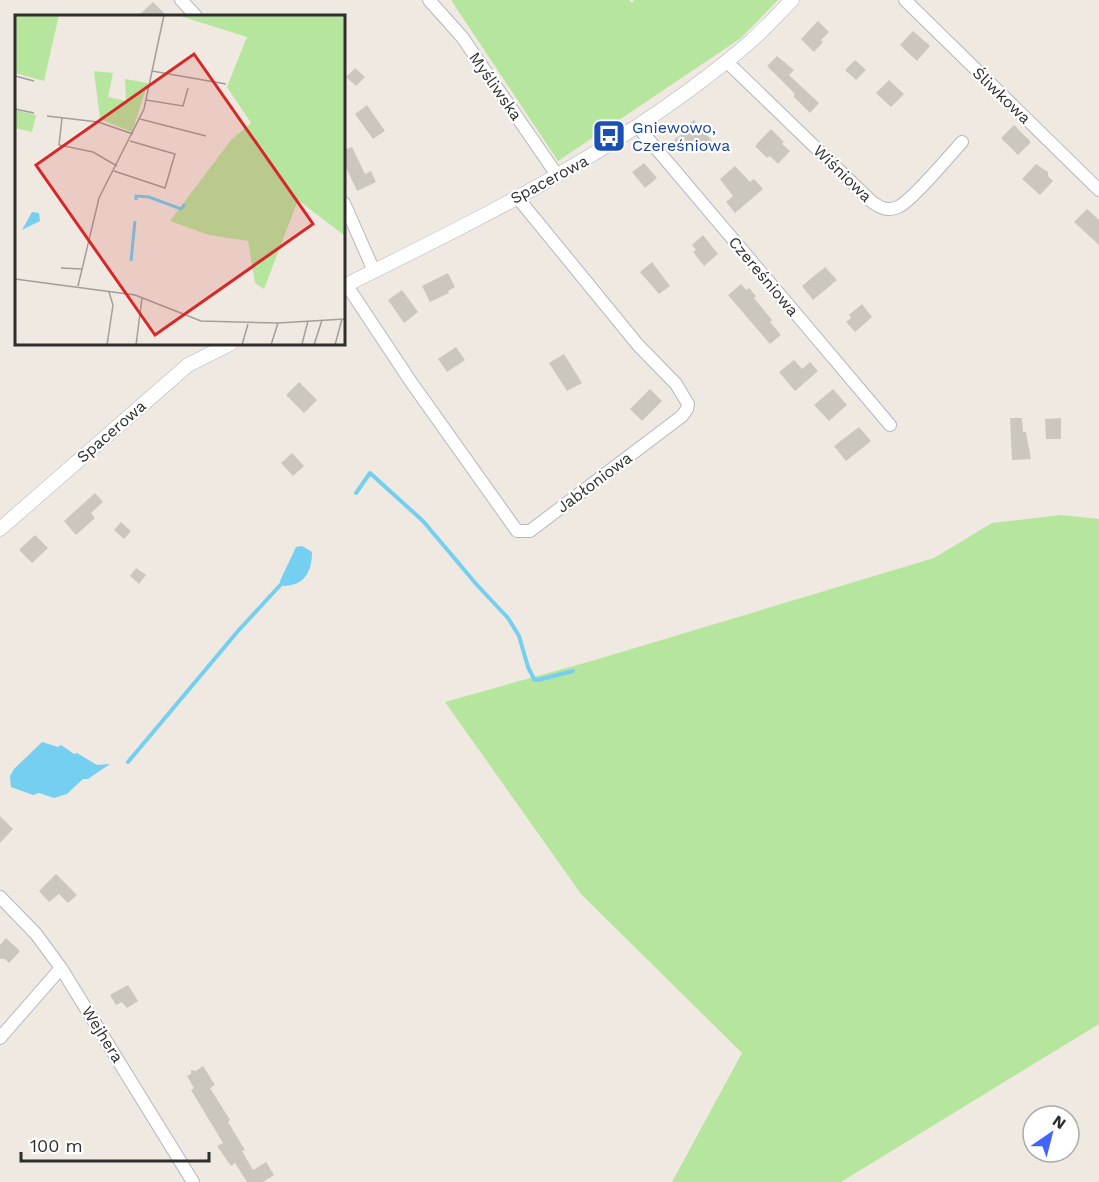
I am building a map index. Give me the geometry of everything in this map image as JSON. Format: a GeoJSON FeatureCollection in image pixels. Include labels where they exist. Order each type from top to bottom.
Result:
{"type":"FeatureCollection","features":[{"type":"Feature","properties":{"kind":"street"},"geometry":{"type":"LineString","coordinates":[[181,0],[195,15]]}},
{"type":"Feature","properties":{"kind":"street","name":"Myśliwska"},"geometry":{"type":"LineString","coordinates":[[429,0],[462,37],[557,175]]}},
{"type":"Feature","properties":{"kind":"street","name":"Spacerowa"},"geometry":{"type":"LineString","coordinates":[[345,285],[517,197],[638,127],[686,94],[751,41],[792,0]]}},
{"type":"Feature","properties":{"kind":"street","name":"Śliwkowa"},"geometry":{"type":"LineString","coordinates":[[905,0],[1099,190]]}},
{"type":"Feature","properties":{"kind":"street","name":"Wiśniowa"},"geometry":{"type":"LineString","coordinates":[[726,61],[871,201],[882,208],[898,207],[908,199],[962,142]]}},
{"type":"Feature","properties":{"kind":"street","name":"Czereśniowa"},"geometry":{"type":"LineString","coordinates":[[638,127],[890,425]]}},
{"type":"Feature","properties":{"kind":"street","name":"Jabłoniowa"},"geometry":{"type":"LineString","coordinates":[[345,285],[517,531],[530,531],[682,416],[688,404],[676,384],[638,345],[517,197]]}},
{"type":"Feature","properties":{"kind":"street"},"geometry":{"type":"LineString","coordinates":[[345,205],[374,271]]}},
{"type":"Feature","properties":{"kind":"street","name":"Spacerowa"},"geometry":{"type":"LineString","coordinates":[[0,529],[188,365],[227,345]]}},
{"type":"Feature","properties":{"kind":"street","name":"Wejhera"},"geometry":{"type":"LineString","coordinates":[[0,897],[36,934],[62,968],[193,1182]]}},
{"type":"Feature","properties":{"kind":"street"},"geometry":{"type":"LineString","coordinates":[[0,1038],[62,968]]}},
{"type":"Feature","properties":{"kind":"green space"},"geometry":{"type":"Polygon","coordinates":[[[451,0],[629,0],[632,3],[634,0],[778,0],[741,38],[558,161],[451,0]]]}},
{"type":"Feature","properties":{"kind":"green space"},"geometry":{"type":"Polygon","coordinates":[[[1061,515],[1099,519],[1099,1024],[841,1182],[672,1182],[742,1053],[581,894],[445,702],[595,660],[934,558],[992,523],[1061,515]]]}},
{"type":"Feature","properties":{"kind":"water"},"geometry":{"type":"Polygon","coordinates":[[[302,546],[312,552],[308,572],[296,584],[283,586],[280,581],[296,547],[302,546]]]}},
{"type":"Feature","properties":{"kind":"water"},"geometry":{"type":"Polygon","coordinates":[[[42,742],[58,747],[61,745],[97,765],[110,764],[88,779],[83,779],[67,794],[54,798],[39,793],[33,795],[11,787],[10,776],[14,769],[42,742]]]}},
{"type":"Feature","properties":{"kind":"building"},"geometry":{"type":"Polygon","coordinates":[[[153,2],[166,15],[139,15],[153,2]]]}},
{"type":"Feature","properties":{"kind":"building"},"geometry":{"type":"Polygon","coordinates":[[[818,21],[829,32],[814,52],[801,39],[818,21]]]}},
{"type":"Feature","properties":{"kind":"building"},"geometry":{"type":"Polygon","coordinates":[[[913,31],[930,46],[917,61],[900,45],[913,31]]]}},
{"type":"Feature","properties":{"kind":"building"},"geometry":{"type":"Polygon","coordinates":[[[777,56],[794,70],[789,75],[819,103],[810,113],[767,66],[777,56]]]}},
{"type":"Feature","properties":{"kind":"building"},"geometry":{"type":"Polygon","coordinates":[[[855,60],[866,70],[856,80],[845,70],[855,60]]]}},
{"type":"Feature","properties":{"kind":"building"},"geometry":{"type":"Polygon","coordinates":[[[355,68],[365,77],[356,86],[346,77],[355,68]]]}},
{"type":"Feature","properties":{"kind":"building"},"geometry":{"type":"Polygon","coordinates":[[[889,80],[904,94],[891,107],[876,93],[889,80]]]}},
{"type":"Feature","properties":{"kind":"building"},"geometry":{"type":"Polygon","coordinates":[[[367,105],[385,131],[373,139],[355,114],[367,105]]]}},
{"type":"Feature","properties":{"kind":"building"},"geometry":{"type":"Polygon","coordinates":[[[694,120],[712,141],[709,143],[712,148],[704,154],[696,145],[686,154],[674,140],[683,133],[681,130],[694,120]]]}},
{"type":"Feature","properties":{"kind":"building"},"geometry":{"type":"Polygon","coordinates":[[[1014,125],[1031,142],[1018,155],[1001,138],[1014,125]]]}},
{"type":"Feature","properties":{"kind":"building"},"geometry":{"type":"Polygon","coordinates":[[[771,129],[790,151],[778,164],[770,156],[767,158],[755,146],[771,129]]]}},
{"type":"Feature","properties":{"kind":"building"},"geometry":{"type":"Polygon","coordinates":[[[352,147],[365,174],[371,171],[376,182],[357,191],[345,165],[345,150],[352,147]]]}},
{"type":"Feature","properties":{"kind":"building"},"geometry":{"type":"Polygon","coordinates":[[[644,163],[657,178],[645,188],[632,172],[644,163]]]}},
{"type":"Feature","properties":{"kind":"building"},"geometry":{"type":"Polygon","coordinates":[[[1036,164],[1048,172],[1048,176],[1053,181],[1040,195],[1022,179],[1036,164]]]}},
{"type":"Feature","properties":{"kind":"building"},"geometry":{"type":"Polygon","coordinates":[[[735,166],[750,182],[754,179],[763,189],[735,213],[726,202],[733,196],[720,179],[735,166]]]}},
{"type":"Feature","properties":{"kind":"building"},"geometry":{"type":"Polygon","coordinates":[[[1087,209],[1099,220],[1099,245],[1074,222],[1087,209]]]}},
{"type":"Feature","properties":{"kind":"building"},"geometry":{"type":"Polygon","coordinates":[[[703,235],[718,254],[704,266],[693,252],[696,250],[692,245],[703,235]]]}},
{"type":"Feature","properties":{"kind":"building"},"geometry":{"type":"Polygon","coordinates":[[[652,262],[670,286],[659,294],[640,272],[652,262]]]}},
{"type":"Feature","properties":{"kind":"building"},"geometry":{"type":"Polygon","coordinates":[[[825,267],[837,280],[813,300],[802,286],[825,267]]]}},
{"type":"Feature","properties":{"kind":"building"},"geometry":{"type":"Polygon","coordinates":[[[448,273],[455,287],[448,291],[449,293],[430,302],[422,286],[448,273]]]}},
{"type":"Feature","properties":{"kind":"building"},"geometry":{"type":"Polygon","coordinates":[[[741,284],[746,290],[749,288],[756,296],[754,298],[781,335],[770,344],[728,295],[741,284]]]}},
{"type":"Feature","properties":{"kind":"building"},"geometry":{"type":"Polygon","coordinates":[[[402,290],[418,312],[404,323],[388,300],[402,290]]]}},
{"type":"Feature","properties":{"kind":"building"},"geometry":{"type":"Polygon","coordinates":[[[862,304],[872,317],[855,332],[846,322],[851,318],[849,315],[862,304]]]}},
{"type":"Feature","properties":{"kind":"building"},"geometry":{"type":"Polygon","coordinates":[[[456,347],[465,360],[447,372],[438,359],[456,347]]]}},
{"type":"Feature","properties":{"kind":"building"},"geometry":{"type":"Polygon","coordinates":[[[564,354],[582,383],[567,391],[549,363],[564,354]]]}},
{"type":"Feature","properties":{"kind":"building"},"geometry":{"type":"Polygon","coordinates":[[[794,360],[802,369],[810,362],[818,371],[795,391],[779,372],[794,360]]]}},
{"type":"Feature","properties":{"kind":"building"},"geometry":{"type":"Polygon","coordinates":[[[299,382],[317,400],[304,413],[286,395],[299,382]]]}},
{"type":"Feature","properties":{"kind":"building"},"geometry":{"type":"Polygon","coordinates":[[[650,389],[662,401],[642,421],[630,409],[650,389]]]}},
{"type":"Feature","properties":{"kind":"building"},"geometry":{"type":"Polygon","coordinates":[[[833,389],[847,405],[829,421],[814,405],[833,389]]]}},
{"type":"Feature","properties":{"kind":"building"},"geometry":{"type":"Polygon","coordinates":[[[1010,418],[1022,418],[1023,432],[1026,432],[1031,459],[1012,460],[1010,418]]]}},
{"type":"Feature","properties":{"kind":"building"},"geometry":{"type":"Polygon","coordinates":[[[1061,418],[1061,439],[1046,439],[1045,419],[1061,418]]]}},
{"type":"Feature","properties":{"kind":"building"},"geometry":{"type":"Polygon","coordinates":[[[859,427],[871,441],[846,461],[834,446],[859,427]]]}},
{"type":"Feature","properties":{"kind":"building"},"geometry":{"type":"Polygon","coordinates":[[[292,453],[304,466],[293,476],[281,463],[292,453]]]}},
{"type":"Feature","properties":{"kind":"building"},"geometry":{"type":"Polygon","coordinates":[[[95,493],[103,502],[91,513],[95,518],[76,535],[64,521],[95,493]]]}},
{"type":"Feature","properties":{"kind":"building"},"geometry":{"type":"Polygon","coordinates":[[[121,522],[131,531],[124,539],[114,530],[121,522]]]}},
{"type":"Feature","properties":{"kind":"building"},"geometry":{"type":"Polygon","coordinates":[[[35,535],[48,548],[32,563],[19,550],[35,535]]]}},
{"type":"Feature","properties":{"kind":"building"},"geometry":{"type":"Polygon","coordinates":[[[136,568],[146,575],[139,584],[130,576],[136,568]]]}},
{"type":"Feature","properties":{"kind":"building"},"geometry":{"type":"Polygon","coordinates":[[[0,816],[13,829],[0,843],[0,816]]]}},
{"type":"Feature","properties":{"kind":"building"},"geometry":{"type":"Polygon","coordinates":[[[56,874],[77,895],[68,903],[59,894],[49,902],[39,891],[56,874]]]}},
{"type":"Feature","properties":{"kind":"building"},"geometry":{"type":"Polygon","coordinates":[[[6,938],[20,951],[9,963],[5,959],[0,959],[0,945],[6,938]]]}},
{"type":"Feature","properties":{"kind":"building"},"geometry":{"type":"Polygon","coordinates":[[[128,985],[138,1001],[127,1008],[122,1002],[116,1005],[110,995],[128,985]]]}},
{"type":"Feature","properties":{"kind":"building"},"geometry":{"type":"Polygon","coordinates":[[[203,1066],[215,1085],[210,1088],[230,1120],[228,1122],[245,1150],[242,1151],[253,1170],[266,1162],[274,1175],[263,1182],[247,1182],[235,1163],[231,1166],[217,1146],[223,1143],[191,1090],[194,1088],[187,1076],[191,1074],[191,1070],[196,1071],[203,1066]]]}},
{"type":"Feature","properties":{"kind":"waterway"},"geometry":{"type":"LineString","coordinates":[[356,493],[370,473],[423,521],[508,618],[519,636],[534,679],[573,671]]}},
{"type":"Feature","properties":{"kind":"waterway"},"geometry":{"type":"LineString","coordinates":[[128,762],[238,631],[284,581]]}},
{"type":"Feature","properties":{"kind":"place","name":"Gniewowo, Czereśniowa"},"geometry":{"type":"Point","coordinates":[609,136]}}]}
